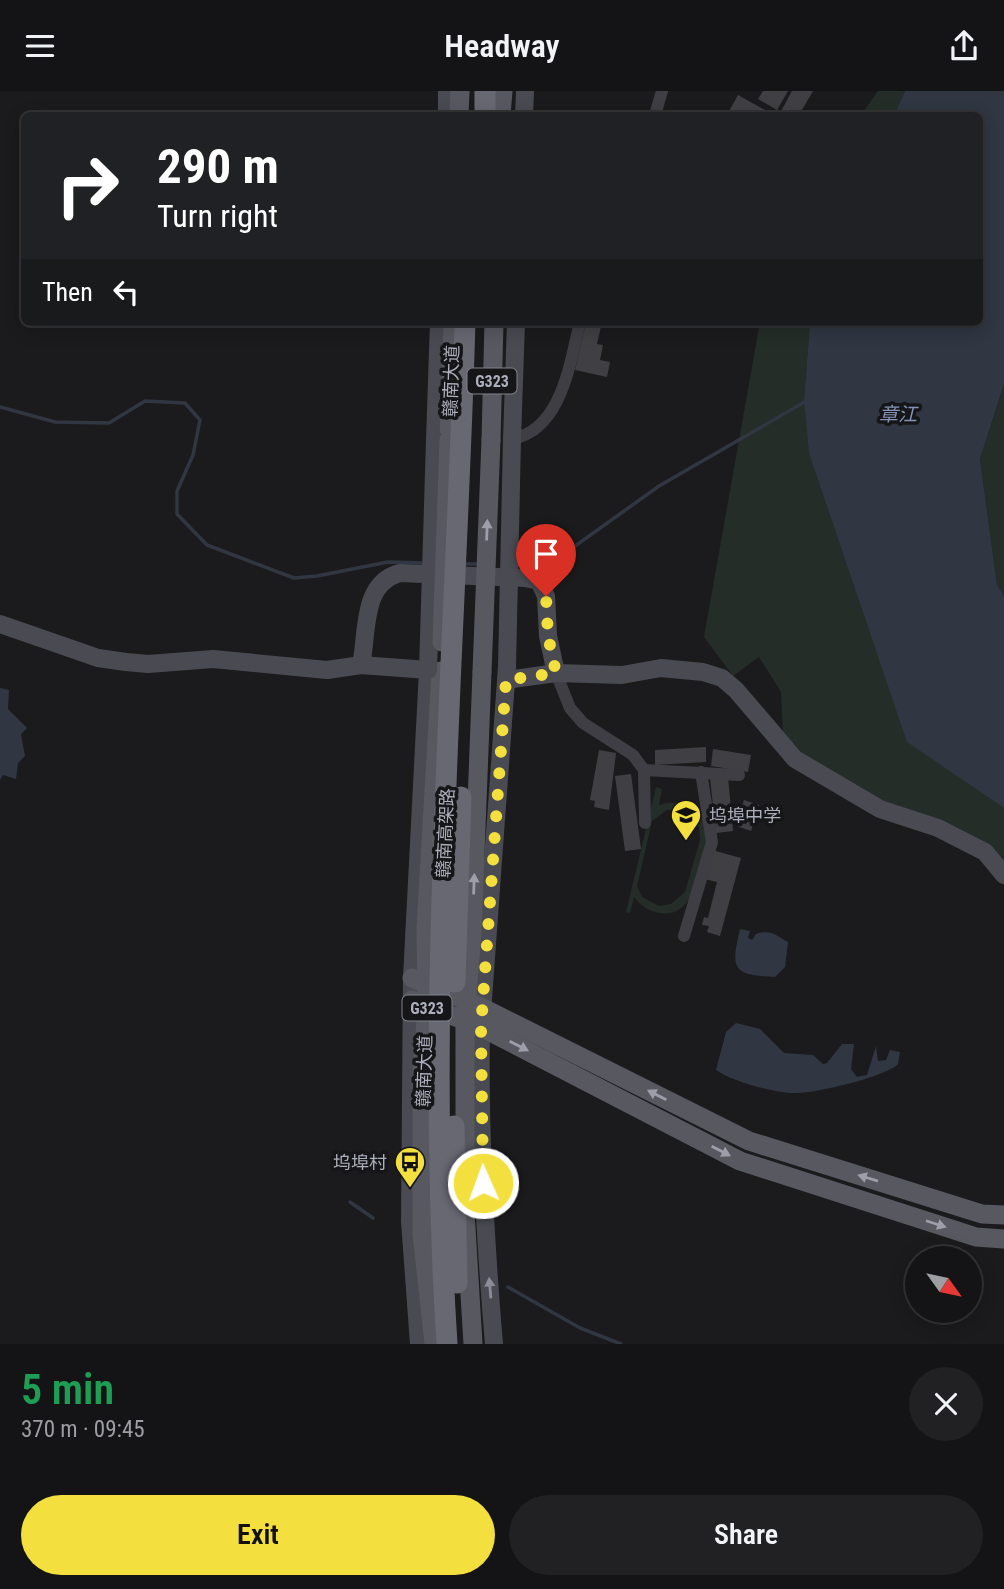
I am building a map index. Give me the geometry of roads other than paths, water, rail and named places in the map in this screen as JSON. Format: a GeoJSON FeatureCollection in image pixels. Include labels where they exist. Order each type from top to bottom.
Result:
{"type":"FeatureCollection","features":[{"type":"Feature","properties":{"kind":"highway"},"geometry":{"type":"LineString","coordinates":[[471,112],[472,91]]}},
{"type":"Feature","properties":{"kind":"highway"},"geometry":{"type":"LineString","coordinates":[[485,91],[485,112]]}},
{"type":"Feature","properties":{"kind":"highway","name":"赣南高架路"},"geometry":{"type":"LineString","coordinates":[[447,1344],[439,1220],[441,915],[465,326]]}},
{"type":"Feature","properties":{"kind":"highway","name":"赣南高架路"},"geometry":{"type":"LineString","coordinates":[[460,1344],[456,1274],[452,1049],[478,326]]}},
{"type":"Feature","properties":{"kind":"main road"},"geometry":{"type":"LineString","coordinates":[[459,112],[460,91]]}},
{"type":"Feature","properties":{"kind":"main road"},"geometry":{"type":"LineString","coordinates":[[501,112],[503,91]]}},
{"type":"Feature","properties":{"kind":"main road"},"geometry":{"type":"LineString","coordinates":[[438,377],[446,326]]}},
{"type":"Feature","properties":{"kind":"main road","name":"赣南大道"},"geometry":{"type":"LineString","coordinates":[[434,1344],[422,1233],[419,982],[426,928],[442,440],[453,326]]}},
{"type":"Feature","properties":{"kind":"main road","name":"G323"},"geometry":{"type":"LineString","coordinates":[[473,1344],[466,1219],[464,1076],[474,1014],[472,932],[494,326]]}},
{"type":"Feature","properties":{"kind":"main road"},"geometry":{"type":"LineString","coordinates":[[426,928],[472,932]]}},
{"type":"Feature","properties":{"kind":"main road"},"geometry":{"type":"LineString","coordinates":[[419,982],[740,1161],[976,1237],[1004,1239]]}},
{"type":"Feature","properties":{"kind":"main road"},"geometry":{"type":"LineString","coordinates":[[419,1003],[474,1014],[749,1141],[982,1214],[1004,1215]]}},
{"type":"Feature","properties":{"kind":"main road"},"geometry":{"type":"LineString","coordinates":[[422,1075],[464,1076]]}},
{"type":"Feature","properties":{"kind":"street"},"geometry":{"type":"LineString","coordinates":[[447,91],[447,112]]}},
{"type":"Feature","properties":{"kind":"street"},"geometry":{"type":"LineString","coordinates":[[524,91],[524,112]]}},
{"type":"Feature","properties":{"kind":"street"},"geometry":{"type":"LineString","coordinates":[[655,112],[662,91]]}},
{"type":"Feature","properties":{"kind":"street"},"geometry":{"type":"LineString","coordinates":[[439,326],[438,377],[442,440]]}},
{"type":"Feature","properties":{"kind":"street"},"geometry":{"type":"LineString","coordinates":[[494,1344],[485,1232],[474,1014],[506,674],[516,326]]}},
{"type":"Feature","properties":{"kind":"street"},"geometry":{"type":"LineString","coordinates":[[512,439],[521,437],[554,407],[566,381],[579,326]]}},
{"type":"Feature","properties":{"kind":"street"},"geometry":{"type":"LineString","coordinates":[[361,665],[373,594],[388,576],[400,573],[511,577],[538,581],[544,588],[548,636],[556,673],[570,708],[583,723],[633,755],[644,770],[645,823]]}},
{"type":"Feature","properties":{"kind":"street"},"geometry":{"type":"LineString","coordinates":[[0,624],[98,659],[126,662],[214,659],[327,670],[361,665],[434,671],[419,982]]}},
{"type":"Feature","properties":{"kind":"street"},"geometry":{"type":"LineString","coordinates":[[506,674],[622,675],[661,668],[703,671],[722,678],[736,690],[795,759],[835,785],[880,809],[938,828],[985,852],[1004,874]]}},
{"type":"Feature","properties":{"kind":"street"},"geometry":{"type":"LineString","coordinates":[[644,770],[739,775]]}},
{"type":"Feature","properties":{"kind":"street"},"geometry":{"type":"LineString","coordinates":[[684,936],[712,842],[701,772]]}},
{"type":"Feature","properties":{"kind":"street"},"geometry":{"type":"LineString","coordinates":[[419,1003],[410,1221],[419,1344]]}},
{"type":"Feature","properties":{"kind":"water","name":"章江"},"geometry":{"type":"Polygon","coordinates":[[[905,91],[1004,91],[1004,384],[980,459],[997,585],[1004,596],[1004,808],[907,742],[809,453],[804,399],[810,326],[983,326],[983,112],[895,112],[905,91]]]}},
{"type":"Feature","properties":{"kind":"water"},"geometry":{"type":"Polygon","coordinates":[[[0,688],[9,690],[8,709],[27,728],[21,734],[25,756],[18,763],[16,779],[3,775],[0,780],[0,688]]]}},
{"type":"Feature","properties":{"kind":"water"},"geometry":{"type":"Polygon","coordinates":[[[740,929],[750,931],[748,938],[752,940],[756,934],[766,932],[788,942],[785,967],[775,977],[750,974],[738,967],[735,953],[740,929]]]}},
{"type":"Feature","properties":{"kind":"water"},"geometry":{"type":"Polygon","coordinates":[[[736,1023],[760,1029],[784,1053],[813,1055],[823,1064],[827,1063],[842,1044],[854,1044],[851,1069],[857,1077],[867,1075],[876,1046],[878,1061],[886,1060],[890,1050],[900,1052],[898,1064],[865,1079],[817,1091],[794,1093],[764,1089],[716,1070],[726,1032],[736,1023]]]}},
{"type":"Feature","properties":{"kind":"waterway"},"geometry":{"type":"LineString","coordinates":[[514,565],[537,565],[557,559],[659,486],[808,400]]}},
{"type":"Feature","properties":{"kind":"waterway"},"geometry":{"type":"LineString","coordinates":[[0,407],[55,422],[109,423],[145,401],[185,403],[200,420],[193,455],[177,491],[177,514],[207,545],[294,578],[388,562],[425,563]]}},
{"type":"Feature","properties":{"kind":"waterway"},"geometry":{"type":"LineString","coordinates":[[465,564],[481,564]]}},
{"type":"Feature","properties":{"kind":"waterway"},"geometry":{"type":"LineString","coordinates":[[350,1202],[373,1218]]}},
{"type":"Feature","properties":{"kind":"waterway"},"geometry":{"type":"LineString","coordinates":[[508,1287],[580,1328],[621,1344]]}},
{"type":"Feature","properties":{"kind":"place","name":"坞埠中学"},"geometry":{"type":"Point","coordinates":[686,842]}},
{"type":"Feature","properties":{"kind":"place","name":"坞埠村"},"geometry":{"type":"Point","coordinates":[410,1189]}}]}
